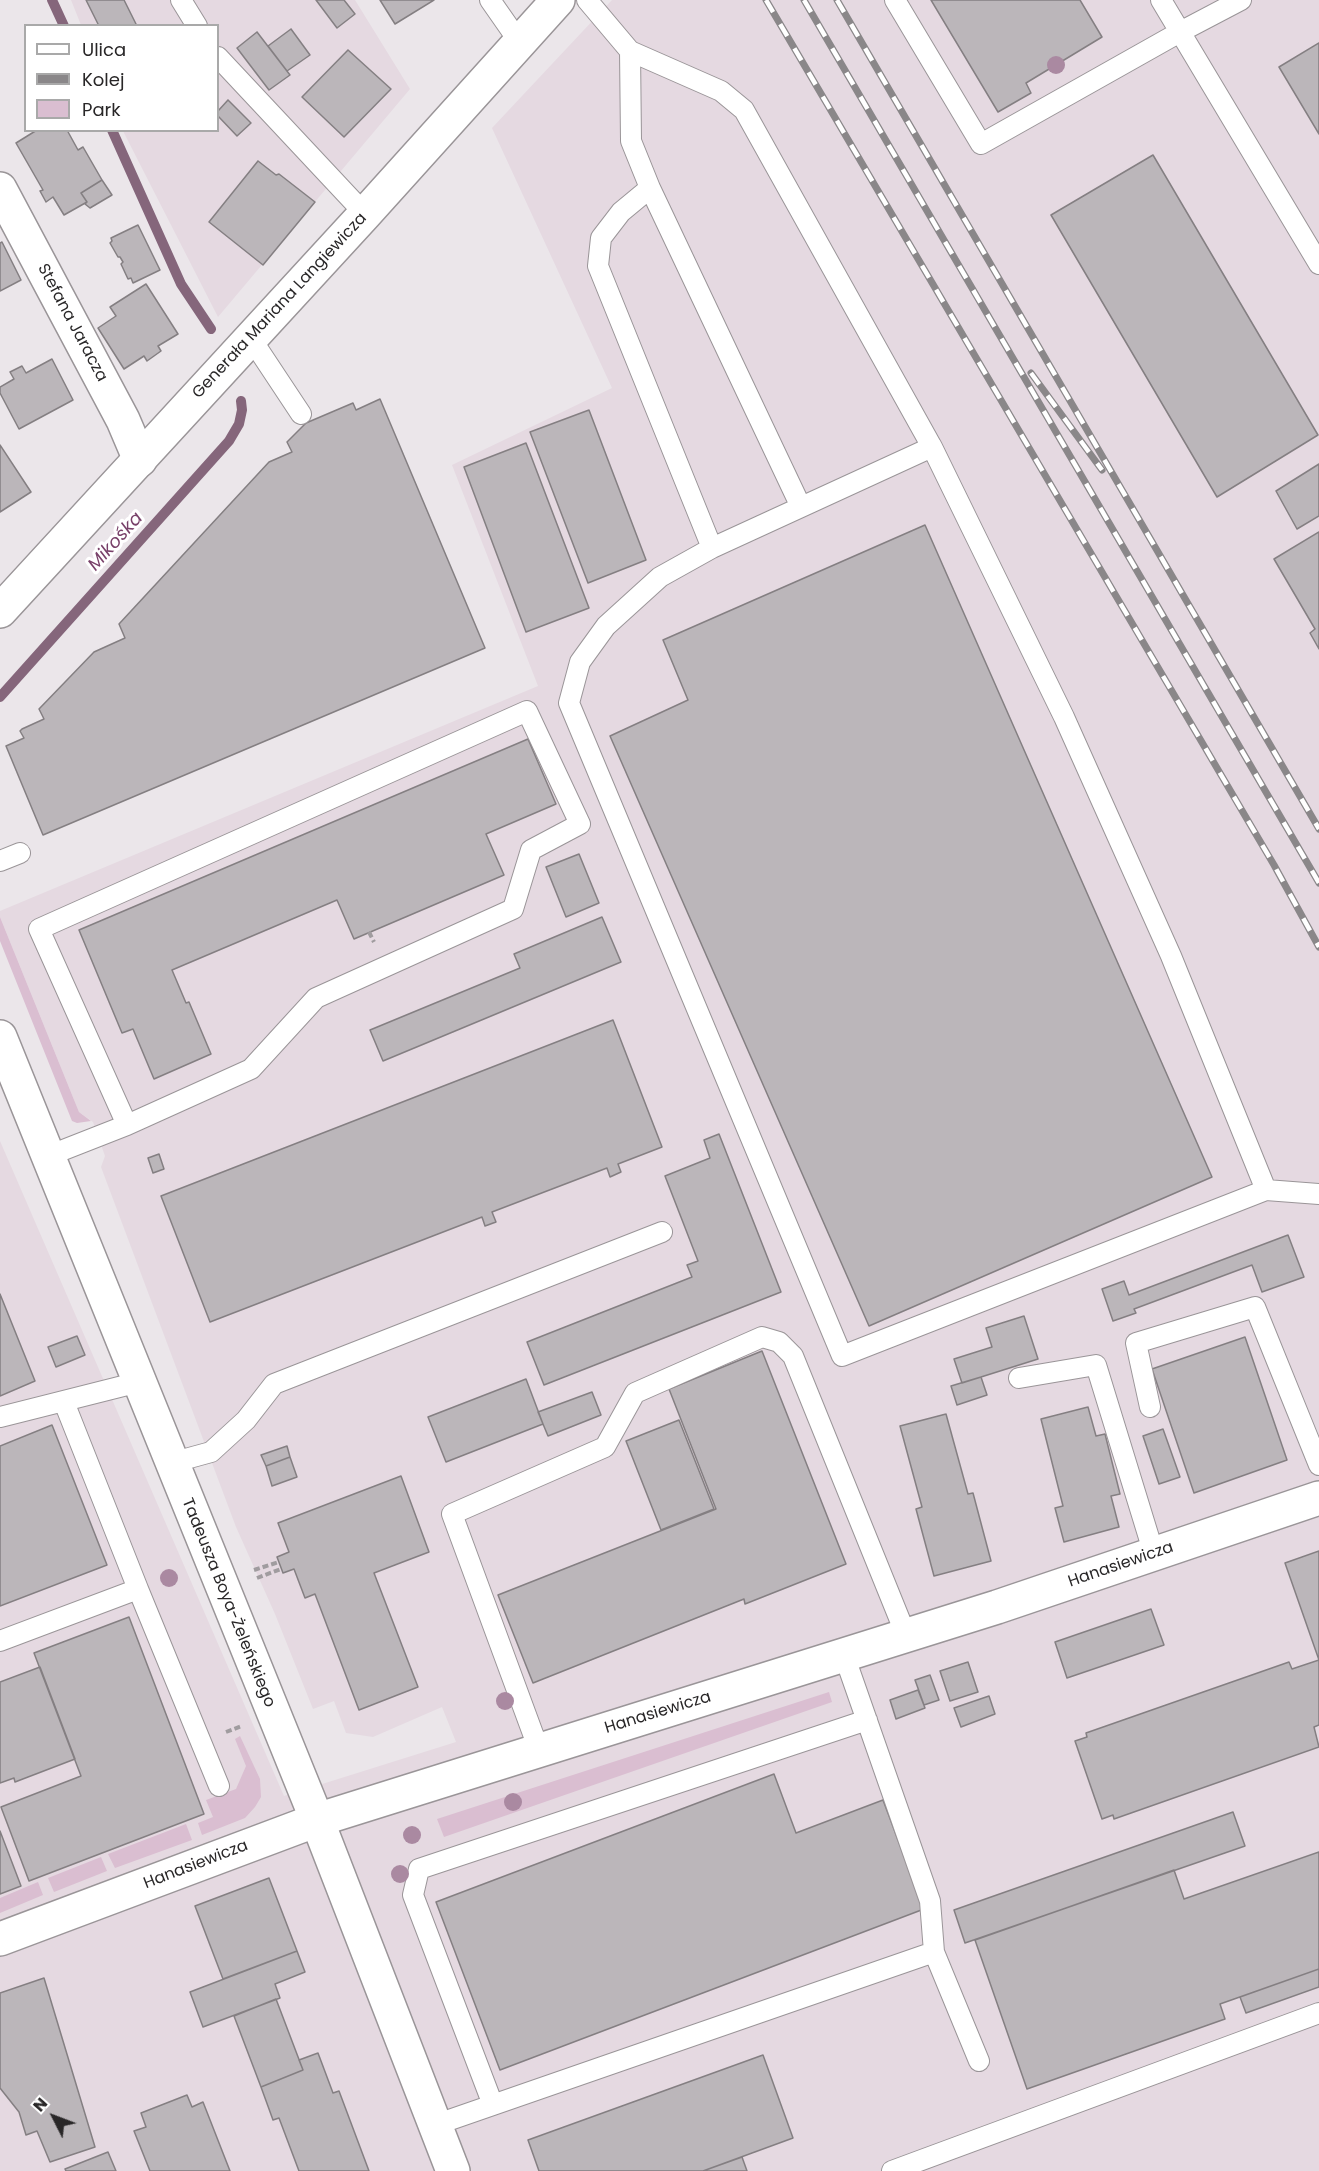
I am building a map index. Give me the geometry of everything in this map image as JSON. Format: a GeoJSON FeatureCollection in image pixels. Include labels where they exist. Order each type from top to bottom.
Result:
{"type":"FeatureCollection","features":[{"type":"Feature","properties":{"kind":"street","name":"Generała Mariana Langiewicza"},"geometry":{"type":"LineString","coordinates":[[0,611],[558,0]]}},
{"type":"Feature","properties":{"kind":"street","name":"Stefana Jaracza"},"geometry":{"type":"LineString","coordinates":[[0,189],[123,420],[140,460]]}},
{"type":"Feature","properties":{"kind":"street","name":"Tadeusza Boya-Żeleńskiego"},"geometry":{"type":"LineString","coordinates":[[0,1037],[317,1820],[453,2171]]}},
{"type":"Feature","properties":{"kind":"street","name":"Hanasiewicza"},"geometry":{"type":"LineString","coordinates":[[0,1939],[317,1820],[844,1655],[1319,1498]]}},
{"type":"Feature","properties":{"kind":"lane"},"geometry":{"type":"LineString","coordinates":[[181,0],[196,24]]}},
{"type":"Feature","properties":{"kind":"lane"},"geometry":{"type":"LineString","coordinates":[[490,0],[520,43]]}},
{"type":"Feature","properties":{"kind":"lane"},"geometry":{"type":"LineString","coordinates":[[587,0],[630,51],[721,91],[744,110],[932,447],[1069,727],[1171,956],[1266,1190]]}},
{"type":"Feature","properties":{"kind":"lane"},"geometry":{"type":"LineString","coordinates":[[895,0],[981,144],[1241,0]]}},
{"type":"Feature","properties":{"kind":"lane"},"geometry":{"type":"LineString","coordinates":[[1161,0],[1319,264]]}},
{"type":"Feature","properties":{"kind":"lane"},"geometry":{"type":"LineString","coordinates":[[630,51],[631,141],[650,188],[801,507]]}},
{"type":"Feature","properties":{"kind":"lane"},"geometry":{"type":"LineString","coordinates":[[219,58],[365,214]]}},
{"type":"Feature","properties":{"kind":"lane"},"geometry":{"type":"LineString","coordinates":[[650,188],[621,212],[601,238],[598,266],[712,548]]}},
{"type":"Feature","properties":{"kind":"lane"},"geometry":{"type":"LineString","coordinates":[[250,337],[301,414]]}},
{"type":"Feature","properties":{"kind":"lane"},"geometry":{"type":"LineString","coordinates":[[932,447],[712,548],[660,577],[606,626],[580,662],[569,703],[842,1356],[1266,1190],[1319,1194]]}},
{"type":"Feature","properties":{"kind":"lane"},"geometry":{"type":"LineString","coordinates":[[48,1156],[127,1125],[251,1069],[316,998],[513,909],[531,850],[580,824],[527,711],[39,929],[127,1125]]}},
{"type":"Feature","properties":{"kind":"lane"},"geometry":{"type":"LineString","coordinates":[[0,861],[20,853]]}},
{"type":"Feature","properties":{"kind":"lane"},"geometry":{"type":"LineString","coordinates":[[171,1463],[211,1452],[246,1420],[274,1384],[662,1232]]}},
{"type":"Feature","properties":{"kind":"lane"},"geometry":{"type":"LineString","coordinates":[[1150,1407],[1136,1342],[1255,1307],[1319,1465]]}},
{"type":"Feature","properties":{"kind":"lane"},"geometry":{"type":"LineString","coordinates":[[539,1750],[452,1514],[605,1447],[635,1393],[762,1337],[779,1342],[793,1356],[906,1635]]}},
{"type":"Feature","properties":{"kind":"lane"},"geometry":{"type":"LineString","coordinates":[[1019,1378],[1096,1365],[1154,1554]]}},
{"type":"Feature","properties":{"kind":"lane"},"geometry":{"type":"LineString","coordinates":[[0,1417],[139,1382]]}},
{"type":"Feature","properties":{"kind":"lane"},"geometry":{"type":"LineString","coordinates":[[64,1402],[219,1786]]}},
{"type":"Feature","properties":{"kind":"lane"},"geometry":{"type":"LineString","coordinates":[[0,1641],[138,1589]]}},
{"type":"Feature","properties":{"kind":"lane"},"geometry":{"type":"LineString","coordinates":[[844,1655],[930,1901],[934,1952],[979,2061]]}},
{"type":"Feature","properties":{"kind":"lane"},"geometry":{"type":"LineString","coordinates":[[494,2105],[413,1895],[419,1869],[867,1720]]}},
{"type":"Feature","properties":{"kind":"lane"},"geometry":{"type":"LineString","coordinates":[[435,2125],[934,1952]]}},
{"type":"Feature","properties":{"kind":"lane"},"geometry":{"type":"LineString","coordinates":[[892,2171],[1319,2013]]}},
{"type":"Feature","properties":{"kind":"path"},"geometry":{"type":"LineString","coordinates":[[250,1572],[279,1562]]}},
{"type":"Feature","properties":{"kind":"path"},"geometry":{"type":"LineString","coordinates":[[252,1580],[282,1569]]}},
{"type":"Feature","properties":{"kind":"shaded area"},"geometry":{"type":"Polygon","coordinates":[[[71,0],[355,0],[410,89],[218,317],[124,132],[219,132],[219,24],[81,24],[71,0]]]}},
{"type":"Feature","properties":{"kind":"shaded area"},"geometry":{"type":"Polygon","coordinates":[[[612,0],[1319,0],[1319,2171],[0,2171],[0,1141],[284,1796],[456,1742],[442,1707],[373,1737],[346,1733],[334,1701],[313,1709],[275,1614],[236,1527],[101,1167],[105,1156],[93,1122],[79,1112],[0,917],[0,911],[538,686],[452,465],[612,388],[492,128],[612,0]]]}},
{"type":"Feature","properties":{"kind":"green space"},"geometry":{"type":"Polygon","coordinates":[[[0,917],[79,1112],[91,1121],[77,1123],[72,1121],[0,941],[0,917]]]}},
{"type":"Feature","properties":{"kind":"green space"},"geometry":{"type":"Polygon","coordinates":[[[829,1692],[832,1702],[444,1837],[437,1819],[829,1692]]]}},
{"type":"Feature","properties":{"kind":"green space"},"geometry":{"type":"Polygon","coordinates":[[[240,1736],[260,1779],[261,1797],[245,1818],[202,1835],[198,1823],[213,1817],[206,1800],[236,1789],[246,1766],[235,1739],[240,1736]]]}},
{"type":"Feature","properties":{"kind":"green space"},"geometry":{"type":"Polygon","coordinates":[[[186,1824],[192,1840],[115,1868],[108,1854],[186,1824]]]}},
{"type":"Feature","properties":{"kind":"green space"},"geometry":{"type":"Polygon","coordinates":[[[101,1857],[107,1871],[54,1892],[48,1878],[101,1857]]]}},
{"type":"Feature","properties":{"kind":"green space"},"geometry":{"type":"Polygon","coordinates":[[[38,1882],[43,1895],[0,1913],[0,1898],[38,1882]]]}},
{"type":"Feature","properties":{"kind":"building"},"geometry":{"type":"Polygon","coordinates":[[[86,0],[124,0],[136,24],[98,24],[86,0]]]}},
{"type":"Feature","properties":{"kind":"building"},"geometry":{"type":"Polygon","coordinates":[[[316,0],[344,0],[355,14],[337,28],[316,0]]]}},
{"type":"Feature","properties":{"kind":"building"},"geometry":{"type":"Polygon","coordinates":[[[380,0],[434,0],[395,24],[380,0]]]}},
{"type":"Feature","properties":{"kind":"building"},"geometry":{"type":"Polygon","coordinates":[[[931,0],[1080,0],[1102,37],[1026,83],[1031,93],[998,112],[931,0]]]}},
{"type":"Feature","properties":{"kind":"building"},"geometry":{"type":"Polygon","coordinates":[[[291,29],[310,55],[287,71],[268,46],[291,29]]]}},
{"type":"Feature","properties":{"kind":"building"},"geometry":{"type":"Polygon","coordinates":[[[257,32],[290,75],[269,90],[237,48],[257,32]]]}},
{"type":"Feature","properties":{"kind":"building"},"geometry":{"type":"Polygon","coordinates":[[[1319,43],[1319,134],[1279,67],[1319,43]]]}},
{"type":"Feature","properties":{"kind":"building"},"geometry":{"type":"Polygon","coordinates":[[[348,50],[391,89],[344,137],[302,97],[348,50]]]}},
{"type":"Feature","properties":{"kind":"building"},"geometry":{"type":"Polygon","coordinates":[[[228,100],[251,123],[237,136],[219,117],[219,110],[228,100]]]}},
{"type":"Feature","properties":{"kind":"building"},"geometry":{"type":"Polygon","coordinates":[[[34,132],[68,132],[78,150],[83,147],[102,180],[81,193],[87,202],[64,215],[53,197],[46,202],[40,191],[43,190],[16,143],[34,132]]]}},
{"type":"Feature","properties":{"kind":"building"},"geometry":{"type":"Polygon","coordinates":[[[1153,155],[1318,435],[1217,497],[1051,215],[1153,155]]]}},
{"type":"Feature","properties":{"kind":"building"},"geometry":{"type":"Polygon","coordinates":[[[258,161],[315,202],[263,265],[209,222],[258,161]]]}},
{"type":"Feature","properties":{"kind":"building"},"geometry":{"type":"Polygon","coordinates":[[[102,180],[112,195],[90,208],[85,204],[87,202],[81,193],[102,180]]]}},
{"type":"Feature","properties":{"kind":"building"},"geometry":{"type":"Polygon","coordinates":[[[138,225],[160,270],[133,283],[131,278],[128,279],[121,264],[123,262],[110,243],[111,238],[138,225]]]}},
{"type":"Feature","properties":{"kind":"building"},"geometry":{"type":"Polygon","coordinates":[[[2,242],[21,280],[0,291],[0,243],[2,242]]]}},
{"type":"Feature","properties":{"kind":"building"},"geometry":{"type":"Polygon","coordinates":[[[146,284],[178,334],[158,346],[161,351],[147,361],[144,356],[124,369],[98,328],[116,316],[110,307],[146,284]]]}},
{"type":"Feature","properties":{"kind":"building"},"geometry":{"type":"Polygon","coordinates":[[[52,359],[73,400],[19,429],[0,393],[0,387],[14,379],[10,372],[22,366],[26,373],[52,359]]]}},
{"type":"Feature","properties":{"kind":"building"},"geometry":{"type":"Polygon","coordinates":[[[380,399],[485,648],[43,835],[6,746],[24,738],[20,731],[22,729],[44,719],[39,709],[94,652],[125,638],[119,624],[269,462],[292,452],[287,442],[306,423],[353,403],[356,410],[380,399]]]}},
{"type":"Feature","properties":{"kind":"building"},"geometry":{"type":"Polygon","coordinates":[[[589,410],[646,560],[588,583],[530,432],[589,410]]]}},
{"type":"Feature","properties":{"kind":"building"},"geometry":{"type":"Polygon","coordinates":[[[526,443],[589,608],[526,632],[464,467],[526,443]]]}},
{"type":"Feature","properties":{"kind":"building"},"geometry":{"type":"Polygon","coordinates":[[[0,445],[31,492],[0,512],[0,445]]]}},
{"type":"Feature","properties":{"kind":"building"},"geometry":{"type":"Polygon","coordinates":[[[1319,464],[1319,516],[1297,529],[1276,491],[1319,464]]]}},
{"type":"Feature","properties":{"kind":"building"},"geometry":{"type":"Polygon","coordinates":[[[925,525],[1212,1177],[869,1326],[610,736],[688,700],[663,640],[925,525]]]}},
{"type":"Feature","properties":{"kind":"building"},"geometry":{"type":"Polygon","coordinates":[[[1319,532],[1319,649],[1310,633],[1315,629],[1274,559],[1319,532]]]}},
{"type":"Feature","properties":{"kind":"building"},"geometry":{"type":"Polygon","coordinates":[[[528,739],[556,804],[486,834],[504,875],[354,939],[337,900],[172,970],[186,1003],[189,1002],[211,1054],[154,1079],[133,1029],[122,1033],[79,930],[528,739]]]}},
{"type":"Feature","properties":{"kind":"building"},"geometry":{"type":"Polygon","coordinates":[[[579,854],[599,903],[566,917],[546,867],[579,854]]]}},
{"type":"Feature","properties":{"kind":"building"},"geometry":{"type":"Polygon","coordinates":[[[602,917],[621,962],[383,1061],[370,1030],[520,968],[514,954],[602,917]]]}},
{"type":"Feature","properties":{"kind":"building"},"geometry":{"type":"Polygon","coordinates":[[[613,1020],[662,1147],[618,1164],[621,1172],[610,1177],[607,1168],[492,1212],[496,1222],[485,1226],[482,1217],[210,1322],[161,1196],[613,1020]]]}},
{"type":"Feature","properties":{"kind":"building"},"geometry":{"type":"Polygon","coordinates":[[[719,1134],[781,1292],[544,1385],[527,1342],[692,1277],[687,1265],[698,1261],[665,1176],[710,1158],[704,1140],[719,1134]]]}},
{"type":"Feature","properties":{"kind":"building"},"geometry":{"type":"Polygon","coordinates":[[[159,1154],[164,1169],[153,1173],[148,1158],[159,1154]]]}},
{"type":"Feature","properties":{"kind":"building"},"geometry":{"type":"Polygon","coordinates":[[[1288,1235],[1304,1277],[1262,1292],[1252,1265],[1134,1309],[1136,1313],[1113,1321],[1102,1289],[1124,1281],[1129,1295],[1288,1235]]]}},
{"type":"Feature","properties":{"kind":"building"},"geometry":{"type":"Polygon","coordinates":[[[0,1294],[35,1381],[0,1396],[0,1294]]]}},
{"type":"Feature","properties":{"kind":"building"},"geometry":{"type":"Polygon","coordinates":[[[1024,1316],[1038,1359],[962,1383],[954,1359],[992,1347],[986,1328],[1024,1316]]]}},
{"type":"Feature","properties":{"kind":"building"},"geometry":{"type":"Polygon","coordinates":[[[77,1336],[85,1355],[56,1367],[48,1347],[77,1336]]]}},
{"type":"Feature","properties":{"kind":"building"},"geometry":{"type":"Polygon","coordinates":[[[1245,1337],[1287,1460],[1194,1493],[1152,1369],[1245,1337]]]}},
{"type":"Feature","properties":{"kind":"building"},"geometry":{"type":"Polygon","coordinates":[[[762,1351],[846,1564],[745,1604],[744,1599],[533,1683],[498,1595],[716,1509],[669,1389],[762,1351]]]}},
{"type":"Feature","properties":{"kind":"building"},"geometry":{"type":"Polygon","coordinates":[[[981,1377],[987,1395],[957,1405],[951,1386],[981,1377]]]}},
{"type":"Feature","properties":{"kind":"building"},"geometry":{"type":"Polygon","coordinates":[[[526,1379],[543,1424],[446,1462],[428,1417],[526,1379]]]}},
{"type":"Feature","properties":{"kind":"building"},"geometry":{"type":"Polygon","coordinates":[[[592,1392],[601,1415],[548,1436],[538,1412],[592,1392]]]}},
{"type":"Feature","properties":{"kind":"building"},"geometry":{"type":"Polygon","coordinates":[[[1088,1407],[1096,1436],[1105,1434],[1120,1494],[1111,1496],[1119,1527],[1064,1542],[1055,1508],[1063,1506],[1041,1419],[1088,1407]]]}},
{"type":"Feature","properties":{"kind":"building"},"geometry":{"type":"Polygon","coordinates":[[[946,1414],[968,1494],[973,1493],[991,1561],[934,1576],[916,1509],[922,1507],[900,1426],[946,1414]]]}},
{"type":"Feature","properties":{"kind":"building"},"geometry":{"type":"Polygon","coordinates":[[[679,1420],[714,1509],[661,1530],[626,1441],[679,1420]]]}},
{"type":"Feature","properties":{"kind":"building"},"geometry":{"type":"Polygon","coordinates":[[[52,1425],[107,1565],[0,1606],[0,1446],[52,1425]]]}},
{"type":"Feature","properties":{"kind":"building"},"geometry":{"type":"Polygon","coordinates":[[[1163,1429],[1180,1477],[1159,1484],[1143,1436],[1163,1429]]]}},
{"type":"Feature","properties":{"kind":"building"},"geometry":{"type":"Polygon","coordinates":[[[287,1446],[290,1457],[266,1466],[261,1455],[287,1446]]]}},
{"type":"Feature","properties":{"kind":"building"},"geometry":{"type":"Polygon","coordinates":[[[290,1457],[297,1477],[272,1486],[266,1466],[290,1457]]]}},
{"type":"Feature","properties":{"kind":"building"},"geometry":{"type":"Polygon","coordinates":[[[401,1476],[429,1552],[374,1573],[418,1687],[359,1710],[315,1594],[305,1598],[294,1569],[283,1573],[277,1557],[289,1552],[278,1523],[401,1476]]]}},
{"type":"Feature","properties":{"kind":"building"},"geometry":{"type":"Polygon","coordinates":[[[1319,1551],[1319,1660],[1285,1563],[1319,1551]]]}},
{"type":"Feature","properties":{"kind":"building"},"geometry":{"type":"Polygon","coordinates":[[[1151,1609],[1164,1645],[1067,1678],[1055,1642],[1151,1609]]]}},
{"type":"Feature","properties":{"kind":"building"},"geometry":{"type":"Polygon","coordinates":[[[129,1617],[204,1814],[29,1881],[1,1807],[81,1776],[34,1653],[129,1617]]]}},
{"type":"Feature","properties":{"kind":"building"},"geometry":{"type":"Polygon","coordinates":[[[1319,1660],[1319,1725],[1314,1727],[1319,1747],[1114,1819],[1113,1815],[1102,1819],[1075,1741],[1087,1737],[1086,1733],[1289,1662],[1292,1669],[1319,1660]]]}},
{"type":"Feature","properties":{"kind":"building"},"geometry":{"type":"Polygon","coordinates":[[[968,1662],[978,1692],[950,1701],[940,1671],[968,1662]]]}},
{"type":"Feature","properties":{"kind":"building"},"geometry":{"type":"Polygon","coordinates":[[[40,1667],[75,1759],[15,1782],[14,1778],[0,1783],[0,1682],[40,1667]]]}},
{"type":"Feature","properties":{"kind":"building"},"geometry":{"type":"Polygon","coordinates":[[[930,1675],[939,1700],[924,1705],[915,1680],[930,1675]]]}},
{"type":"Feature","properties":{"kind":"building"},"geometry":{"type":"Polygon","coordinates":[[[918,1690],[925,1708],[896,1719],[890,1700],[918,1690]]]}},
{"type":"Feature","properties":{"kind":"building"},"geometry":{"type":"Polygon","coordinates":[[[989,1696],[995,1714],[961,1727],[954,1708],[989,1696]]]}},
{"type":"Feature","properties":{"kind":"building"},"geometry":{"type":"Polygon","coordinates":[[[774,1774],[796,1833],[883,1800],[924,1909],[500,2070],[436,1902],[774,1774]]]}},
{"type":"Feature","properties":{"kind":"building"},"geometry":{"type":"Polygon","coordinates":[[[1233,1812],[1245,1846],[965,1943],[954,1910],[1233,1812]]]}},
{"type":"Feature","properties":{"kind":"building"},"geometry":{"type":"Polygon","coordinates":[[[0,1831],[21,1886],[0,1894],[0,1831]]]}},
{"type":"Feature","properties":{"kind":"building"},"geometry":{"type":"Polygon","coordinates":[[[1319,1852],[1319,1969],[1220,2004],[1225,2019],[1027,2089],[975,1940],[1174,1870],[1184,1899],[1319,1852]]]}},
{"type":"Feature","properties":{"kind":"building"},"geometry":{"type":"Polygon","coordinates":[[[269,1878],[297,1951],[223,1979],[195,1906],[269,1878]]]}},
{"type":"Feature","properties":{"kind":"building"},"geometry":{"type":"Polygon","coordinates":[[[297,1951],[305,1972],[275,1984],[280,1998],[203,2027],[190,1992],[297,1951]]]}},
{"type":"Feature","properties":{"kind":"building"},"geometry":{"type":"Polygon","coordinates":[[[1319,1969],[1319,1987],[1246,2013],[1240,1997],[1319,1969]]]}},
{"type":"Feature","properties":{"kind":"building"},"geometry":{"type":"Polygon","coordinates":[[[44,1978],[95,2147],[50,2162],[37,2131],[26,2135],[19,2112],[0,2088],[0,1993],[44,1978]]]}},
{"type":"Feature","properties":{"kind":"building"},"geometry":{"type":"Polygon","coordinates":[[[276,1999],[303,2070],[261,2087],[234,2016],[276,1999]]]}},
{"type":"Feature","properties":{"kind":"building"},"geometry":{"type":"Polygon","coordinates":[[[318,2053],[333,2093],[339,2091],[369,2171],[299,2171],[279,2118],[273,2120],[261,2087],[303,2070],[299,2060],[318,2053]]]}},
{"type":"Feature","properties":{"kind":"building"},"geometry":{"type":"Polygon","coordinates":[[[763,2055],[793,2138],[703,2171],[539,2171],[528,2140],[763,2055]]]}},
{"type":"Feature","properties":{"kind":"building"},"geometry":{"type":"Polygon","coordinates":[[[187,2095],[192,2107],[203,2102],[230,2171],[150,2171],[134,2131],[146,2127],[141,2113],[187,2095]]]}},
{"type":"Feature","properties":{"kind":"building"},"geometry":{"type":"Polygon","coordinates":[[[108,2152],[116,2171],[66,2171],[65,2169],[108,2152]]]}},
{"type":"Feature","properties":{"kind":"building"},"geometry":{"type":"Polygon","coordinates":[[[742,2157],[747,2171],[703,2171],[742,2157]]]}},
{"type":"Feature","properties":{"kind":"waterway","name":"Mikośka"},"geometry":{"type":"LineString","coordinates":[[52,0],[63,24]]}},
{"type":"Feature","properties":{"kind":"waterway","name":"Mikośka"},"geometry":{"type":"LineString","coordinates":[[113,132],[181,284],[211,329]]}},
{"type":"Feature","properties":{"kind":"waterway","name":"Mikośka"},"geometry":{"type":"LineString","coordinates":[[0,697],[229,441],[239,424],[241,401]]}},
{"type":"Feature","properties":{"kind":"railway"},"geometry":{"type":"LineString","coordinates":[[766,0],[1274,865],[1319,947]]}},
{"type":"Feature","properties":{"kind":"railway"},"geometry":{"type":"LineString","coordinates":[[804,0],[1319,883]]}},
{"type":"Feature","properties":{"kind":"railway"},"geometry":{"type":"LineString","coordinates":[[837,0],[1319,829]]}},
{"type":"Feature","properties":{"kind":"railway"},"geometry":{"type":"LineString","coordinates":[[1031,373],[1102,470]]}}]}
